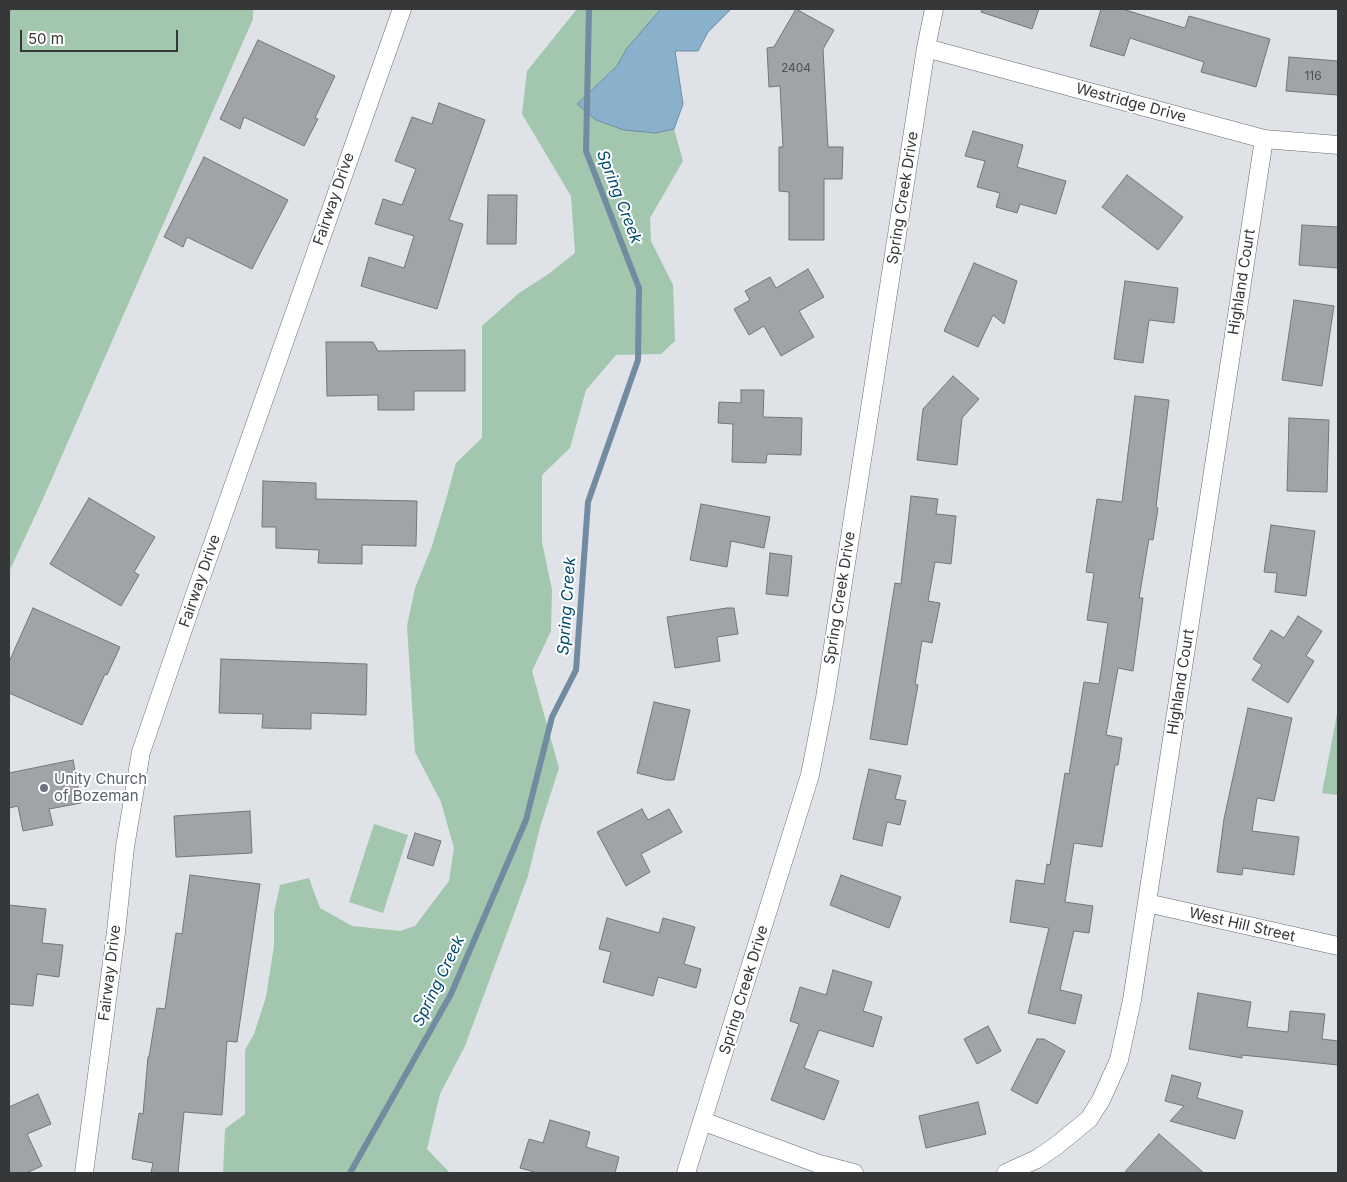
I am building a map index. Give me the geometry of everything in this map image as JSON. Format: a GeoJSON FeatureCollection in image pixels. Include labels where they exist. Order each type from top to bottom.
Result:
{"type":"FeatureCollection","features":[{"type":"Feature","properties":{"kind":"street","name":"Fairway Drive"},"geometry":{"type":"LineString","coordinates":[[84,1173],[125,847],[141,752],[196,590],[402,9]]}},
{"type":"Feature","properties":{"kind":"street","name":"Spring Creek Drive"},"geometry":{"type":"LineString","coordinates":[[686,1173],[810,775],[825,698],[926,48],[934,9]]}},
{"type":"Feature","properties":{"kind":"street","name":"Westridge Drive"},"geometry":{"type":"LineString","coordinates":[[926,48],[1264,139],[1338,145]]}},
{"type":"Feature","properties":{"kind":"street","name":"Highland Court"},"geometry":{"type":"LineString","coordinates":[[1006,1173],[1037,1159],[1088,1119],[1101,1100],[1119,1060],[1132,1000],[1264,139]]}},
{"type":"Feature","properties":{"kind":"street","name":"West Hill Street"},"geometry":{"type":"LineString","coordinates":[[1147,904],[1338,946]]}},
{"type":"Feature","properties":{"kind":"street"},"geometry":{"type":"LineString","coordinates":[[702,1121],[819,1164],[854,1173]]}},
{"type":"Feature","properties":{"kind":"green space"},"geometry":{"type":"Polygon","coordinates":[[[9,9],[253,9],[253,19],[42,501],[9,572],[9,9]]]}},
{"type":"Feature","properties":{"kind":"green space"},"geometry":{"type":"Polygon","coordinates":[[[577,9],[661,9],[627,48],[617,66],[577,104],[656,133],[674,129],[683,161],[650,218],[651,241],[673,285],[675,341],[661,354],[616,355],[586,390],[570,448],[542,475],[542,542],[552,590],[551,631],[532,671],[559,768],[540,827],[528,876],[465,1046],[440,1094],[427,1149],[450,1173],[223,1173],[225,1129],[245,1114],[245,1050],[254,1034],[266,997],[274,946],[274,913],[280,885],[309,878],[320,908],[352,926],[400,931],[415,926],[449,881],[454,848],[441,802],[415,752],[407,626],[415,588],[432,546],[456,463],[482,438],[482,326],[519,293],[547,275],[575,253],[571,196],[522,114],[527,71],[577,9]]]}},
{"type":"Feature","properties":{"kind":"green space"},"geometry":{"type":"Polygon","coordinates":[[[1338,709],[1338,795],[1322,793],[1338,709]]]}},
{"type":"Feature","properties":{"kind":"green space"},"geometry":{"type":"Polygon","coordinates":[[[374,824],[408,835],[383,913],[349,902],[374,824]]]}},
{"type":"Feature","properties":{"kind":"water"},"geometry":{"type":"Polygon","coordinates":[[[661,9],[731,9],[708,32],[698,51],[675,51],[683,104],[674,129],[656,133],[624,130],[596,120],[577,104],[617,66],[627,48],[661,9]]]}},
{"type":"Feature","properties":{"kind":"building"},"geometry":{"type":"Polygon","coordinates":[[[796,9],[834,30],[823,49],[828,147],[843,147],[842,179],[824,179],[824,240],[789,240],[789,192],[779,191],[779,147],[783,147],[780,86],[769,87],[767,48],[774,47],[796,9]]]}},
{"type":"Feature","properties":{"kind":"building"},"geometry":{"type":"Polygon","coordinates":[[[982,9],[1039,9],[1032,29],[981,12],[982,9]]]}},
{"type":"Feature","properties":{"kind":"building"},"geometry":{"type":"Polygon","coordinates":[[[1101,9],[1122,9],[1185,28],[1189,16],[1270,39],[1256,87],[1201,72],[1204,62],[1130,38],[1124,56],[1090,46],[1101,9]]]}},
{"type":"Feature","properties":{"kind":"building"},"geometry":{"type":"Polygon","coordinates":[[[258,40],[335,76],[315,118],[318,119],[304,146],[244,117],[240,129],[220,119],[258,40]]]}},
{"type":"Feature","properties":{"kind":"building"},"geometry":{"type":"Polygon","coordinates":[[[1289,57],[1338,61],[1338,95],[1286,91],[1289,57]]]}},
{"type":"Feature","properties":{"kind":"building"},"geometry":{"type":"Polygon","coordinates":[[[439,103],[485,120],[449,220],[463,224],[437,309],[361,286],[369,257],[404,268],[414,236],[375,224],[383,199],[402,205],[416,169],[395,161],[412,117],[432,124],[439,103]]]}},
{"type":"Feature","properties":{"kind":"building"},"geometry":{"type":"Polygon","coordinates":[[[973,131],[1023,145],[1017,167],[1066,181],[1056,214],[1020,204],[1017,213],[996,207],[1000,193],[977,187],[985,161],[965,156],[973,131]]]}},
{"type":"Feature","properties":{"kind":"building"},"geometry":{"type":"Polygon","coordinates":[[[204,157],[288,200],[252,269],[187,237],[183,247],[164,237],[204,157]]]}},
{"type":"Feature","properties":{"kind":"building"},"geometry":{"type":"Polygon","coordinates":[[[1127,175],[1183,217],[1158,250],[1102,207],[1127,175]]]}},
{"type":"Feature","properties":{"kind":"building"},"geometry":{"type":"Polygon","coordinates":[[[488,195],[517,195],[516,244],[487,244],[488,195]]]}},
{"type":"Feature","properties":{"kind":"building"},"geometry":{"type":"Polygon","coordinates":[[[1302,225],[1338,227],[1338,268],[1299,265],[1302,225]]]}},
{"type":"Feature","properties":{"kind":"building"},"geometry":{"type":"Polygon","coordinates":[[[974,263],[1017,281],[1004,324],[993,315],[978,347],[944,331],[974,263]]]}},
{"type":"Feature","properties":{"kind":"building"},"geometry":{"type":"Polygon","coordinates":[[[808,269],[824,297],[799,311],[814,337],[781,356],[764,326],[749,335],[734,309],[750,300],[745,291],[770,277],[776,288],[808,269]]]}},
{"type":"Feature","properties":{"kind":"building"},"geometry":{"type":"Polygon","coordinates":[[[1125,281],[1178,288],[1174,323],[1149,320],[1143,363],[1114,359],[1125,281]]]}},
{"type":"Feature","properties":{"kind":"building"},"geometry":{"type":"Polygon","coordinates":[[[1294,300],[1334,306],[1322,386],[1282,380],[1294,300]]]}},
{"type":"Feature","properties":{"kind":"building"},"geometry":{"type":"Polygon","coordinates":[[[326,342],[373,342],[378,351],[465,350],[465,391],[414,391],[414,410],[378,410],[378,395],[327,396],[326,342]]]}},
{"type":"Feature","properties":{"kind":"building"},"geometry":{"type":"Polygon","coordinates":[[[953,376],[979,399],[962,418],[957,465],[917,460],[923,409],[953,376]]]}},
{"type":"Feature","properties":{"kind":"building"},"geometry":{"type":"Polygon","coordinates":[[[741,390],[764,390],[763,417],[802,418],[801,455],[767,454],[766,463],[732,462],[733,424],[718,423],[719,402],[741,403],[741,390]]]}},
{"type":"Feature","properties":{"kind":"building"},"geometry":{"type":"Polygon","coordinates":[[[1135,396],[1169,400],[1156,507],[1158,508],[1153,540],[1149,539],[1139,598],[1143,598],[1133,671],[1118,668],[1106,735],[1122,738],[1118,765],[1115,765],[1102,847],[1074,843],[1065,902],[1093,906],[1089,933],[1074,931],[1060,990],[1082,995],[1075,1024],[1028,1013],[1049,928],[1010,922],[1016,880],[1044,884],[1047,864],[1050,865],[1065,773],[1069,774],[1084,682],[1099,684],[1108,623],[1087,620],[1094,573],[1086,572],[1097,499],[1122,502],[1135,396]]]}},
{"type":"Feature","properties":{"kind":"building"},"geometry":{"type":"Polygon","coordinates":[[[1289,418],[1329,420],[1327,492],[1287,491],[1289,418]]]}},
{"type":"Feature","properties":{"kind":"building"},"geometry":{"type":"Polygon","coordinates":[[[263,481],[316,483],[316,499],[417,501],[416,546],[362,545],[362,564],[318,563],[319,550],[276,548],[276,527],[262,527],[263,481]]]}},
{"type":"Feature","properties":{"kind":"building"},"geometry":{"type":"Polygon","coordinates":[[[911,496],[938,499],[936,514],[956,516],[951,564],[935,562],[928,601],[940,603],[932,643],[922,641],[915,684],[918,685],[907,745],[870,739],[895,583],[901,584],[911,496]]]}},
{"type":"Feature","properties":{"kind":"building"},"geometry":{"type":"Polygon","coordinates":[[[89,498],[155,537],[134,572],[139,575],[121,606],[50,564],[89,498]]]}},
{"type":"Feature","properties":{"kind":"building"},"geometry":{"type":"Polygon","coordinates":[[[701,504],[770,517],[764,548],[731,541],[727,567],[690,560],[701,504]]]}},
{"type":"Feature","properties":{"kind":"building"},"geometry":{"type":"Polygon","coordinates":[[[1271,525],[1315,531],[1306,596],[1275,592],[1277,573],[1264,572],[1271,525]]]}},
{"type":"Feature","properties":{"kind":"building"},"geometry":{"type":"Polygon","coordinates":[[[770,553],[792,556],[788,596],[766,594],[770,553]]]}},
{"type":"Feature","properties":{"kind":"building"},"geometry":{"type":"Polygon","coordinates":[[[33,608],[120,647],[107,675],[105,674],[82,725],[9,693],[9,662],[33,608]]]}},
{"type":"Feature","properties":{"kind":"building"},"geometry":{"type":"Polygon","coordinates":[[[734,608],[738,634],[717,637],[720,661],[675,668],[667,617],[734,608]]]}},
{"type":"Feature","properties":{"kind":"building"},"geometry":{"type":"Polygon","coordinates":[[[1298,616],[1322,631],[1306,656],[1314,661],[1288,703],[1252,680],[1262,665],[1253,659],[1271,630],[1284,638],[1298,616]]]}},
{"type":"Feature","properties":{"kind":"building"},"geometry":{"type":"Polygon","coordinates":[[[221,659],[367,664],[366,715],[311,713],[311,729],[262,728],[263,714],[219,713],[221,659]]]}},
{"type":"Feature","properties":{"kind":"building"},"geometry":{"type":"Polygon","coordinates":[[[654,702],[690,710],[674,780],[637,773],[654,702]]]}},
{"type":"Feature","properties":{"kind":"building"},"geometry":{"type":"Polygon","coordinates":[[[1248,708],[1292,718],[1274,801],[1257,798],[1252,831],[1299,837],[1294,875],[1243,868],[1242,875],[1217,872],[1224,819],[1248,708]]]}},
{"type":"Feature","properties":{"kind":"building","name":"Unity Church of Bozeman"},"geometry":{"type":"Polygon","coordinates":[[[73,760],[81,803],[49,809],[53,825],[23,831],[18,806],[9,808],[9,773],[73,760]]]}},
{"type":"Feature","properties":{"kind":"building"},"geometry":{"type":"Polygon","coordinates":[[[869,769],[901,776],[895,799],[906,801],[900,825],[887,822],[882,846],[853,839],[869,769]]]}},
{"type":"Feature","properties":{"kind":"building"},"geometry":{"type":"Polygon","coordinates":[[[642,809],[648,820],[669,809],[682,832],[641,854],[650,872],[626,886],[597,832],[642,809]]]}},
{"type":"Feature","properties":{"kind":"building"},"geometry":{"type":"Polygon","coordinates":[[[250,811],[252,853],[176,857],[174,816],[250,811]]]}},
{"type":"Feature","properties":{"kind":"building"},"geometry":{"type":"Polygon","coordinates":[[[415,833],[441,841],[433,866],[407,858],[415,833]]]}},
{"type":"Feature","properties":{"kind":"building"},"geometry":{"type":"Polygon","coordinates":[[[190,875],[260,884],[237,1042],[227,1041],[222,1115],[184,1112],[178,1173],[151,1173],[153,1163],[132,1159],[139,1113],[143,1114],[148,1057],[157,1008],[165,1009],[176,933],[182,934],[190,875]]]}},
{"type":"Feature","properties":{"kind":"building"},"geometry":{"type":"Polygon","coordinates":[[[841,875],[901,897],[889,928],[830,905],[841,875]]]}},
{"type":"Feature","properties":{"kind":"building"},"geometry":{"type":"Polygon","coordinates":[[[9,905],[46,909],[42,943],[63,945],[59,977],[37,974],[33,1006],[9,1004],[9,905]]]}},
{"type":"Feature","properties":{"kind":"building"},"geometry":{"type":"Polygon","coordinates":[[[607,918],[659,933],[663,918],[695,927],[684,964],[701,969],[696,988],[658,977],[653,996],[603,982],[611,952],[599,949],[607,918]]]}},
{"type":"Feature","properties":{"kind":"building"},"geometry":{"type":"Polygon","coordinates":[[[833,970],[872,982],[863,1011],[882,1017],[873,1047],[819,1030],[804,1068],[839,1081],[824,1120],[771,1100],[799,1024],[790,1021],[800,987],[826,995],[833,970]]]}},
{"type":"Feature","properties":{"kind":"building"},"geometry":{"type":"Polygon","coordinates":[[[1198,993],[1251,1002],[1247,1027],[1288,1032],[1290,1011],[1325,1014],[1322,1039],[1338,1041],[1338,1065],[1242,1055],[1242,1058],[1189,1049],[1198,993]]]}},
{"type":"Feature","properties":{"kind":"building"},"geometry":{"type":"Polygon","coordinates":[[[988,1026],[1001,1051],[977,1064],[964,1039],[988,1026]]]}},
{"type":"Feature","properties":{"kind":"building"},"geometry":{"type":"Polygon","coordinates":[[[1037,1039],[1044,1039],[1065,1051],[1037,1104],[1011,1090],[1037,1039]]]}},
{"type":"Feature","properties":{"kind":"building"},"geometry":{"type":"Polygon","coordinates":[[[1172,1075],[1201,1083],[1197,1098],[1243,1111],[1235,1139],[1170,1121],[1184,1106],[1165,1101],[1172,1075]]]}},
{"type":"Feature","properties":{"kind":"building"},"geometry":{"type":"Polygon","coordinates":[[[38,1094],[51,1124],[27,1134],[42,1166],[26,1173],[9,1173],[9,1107],[38,1094]]]}},
{"type":"Feature","properties":{"kind":"building"},"geometry":{"type":"Polygon","coordinates":[[[978,1102],[986,1134],[926,1148],[919,1116],[978,1102]]]}},
{"type":"Feature","properties":{"kind":"building"},"geometry":{"type":"Polygon","coordinates":[[[550,1120],[590,1132],[586,1147],[619,1157],[615,1173],[538,1173],[520,1168],[529,1139],[543,1143],[550,1120]]]}},
{"type":"Feature","properties":{"kind":"building"},"geometry":{"type":"Polygon","coordinates":[[[1159,1134],[1204,1173],[1124,1173],[1159,1134]]]}},
{"type":"Feature","properties":{"kind":"waterway","name":"Spring Creek"},"geometry":{"type":"LineString","coordinates":[[350,1173],[451,994],[526,820],[552,717],[576,670],[588,502],[638,360],[639,288],[586,151],[589,9]]}},
{"type":"Feature","properties":{"kind":"place","name":"Unity Church of Bozeman"},"geometry":{"type":"Point","coordinates":[44,788]}}]}
